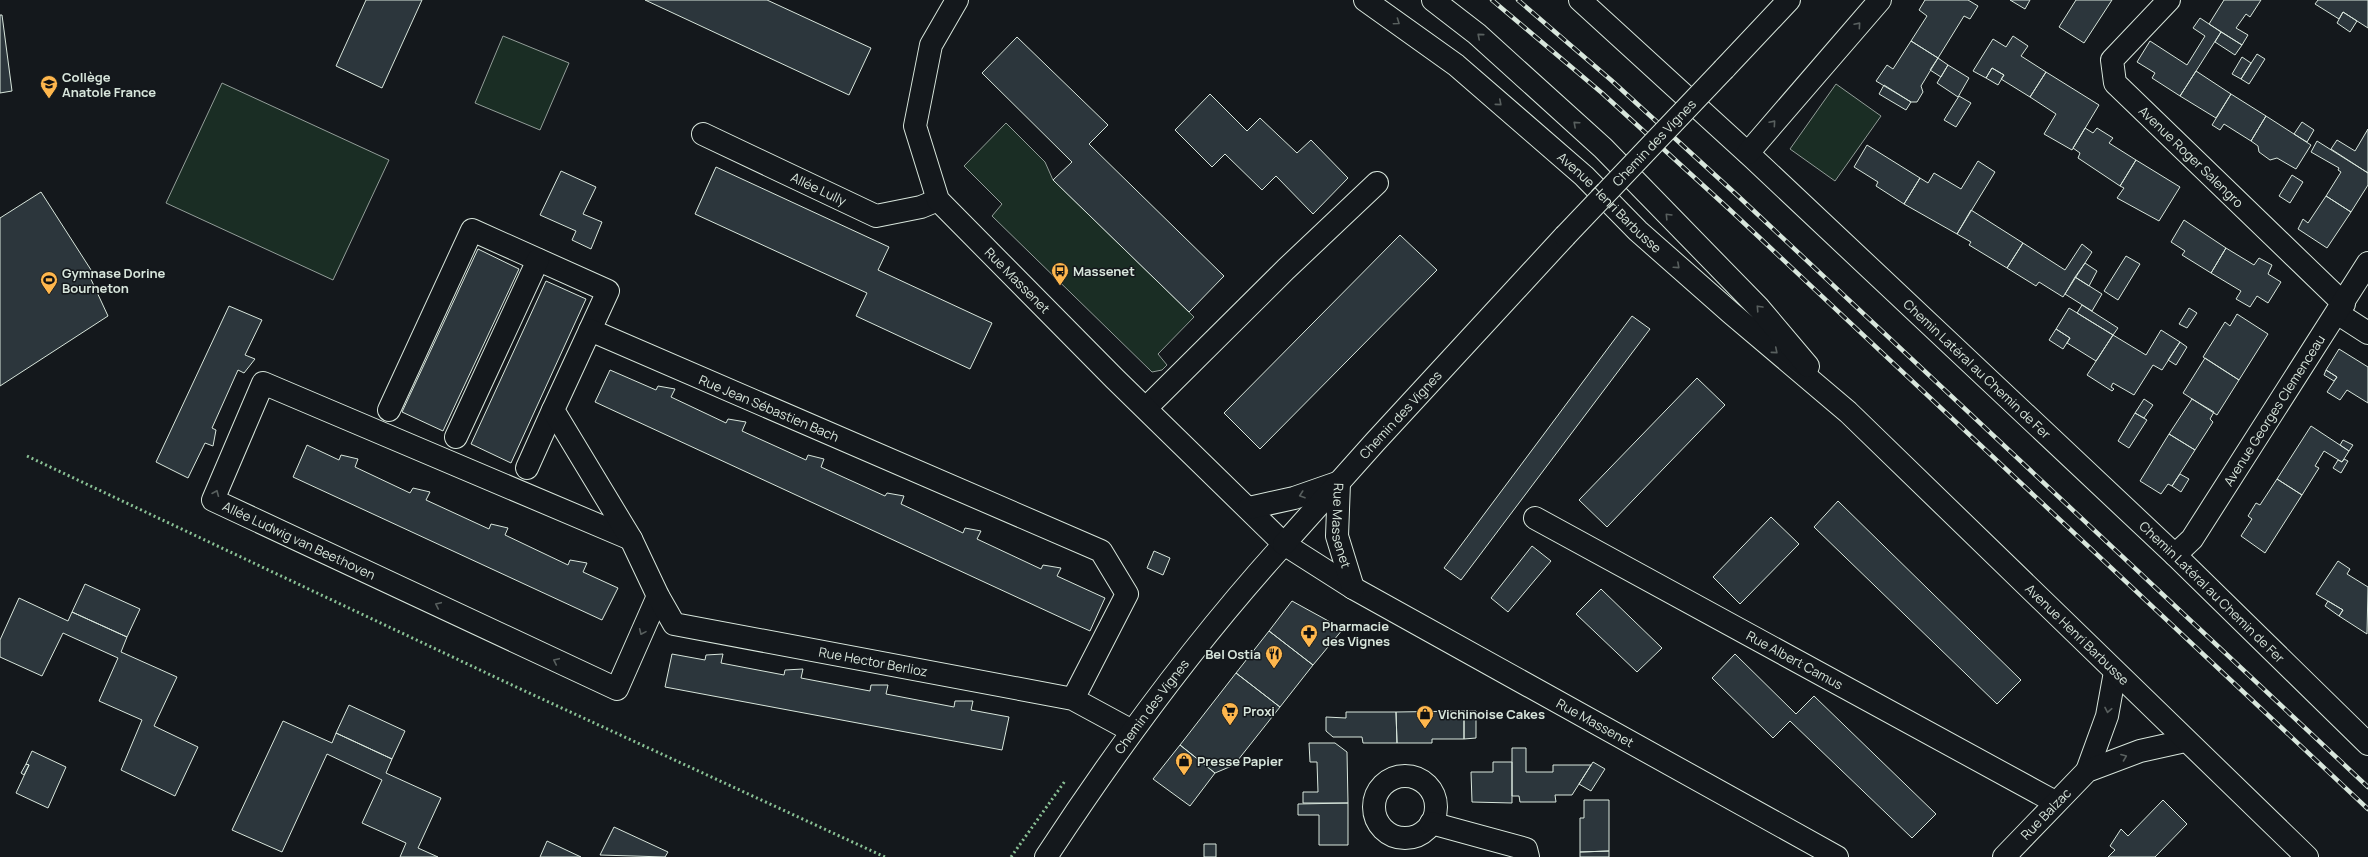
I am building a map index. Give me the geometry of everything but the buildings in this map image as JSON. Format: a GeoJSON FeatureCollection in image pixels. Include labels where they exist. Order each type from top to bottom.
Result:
{"type":"FeatureCollection","features":[{"type":"Feature","properties":{"kind":"street","name":"Rue Massenet"},"geometry":{"type":"LineString","coordinates":[[957,0],[931,45],[915,126],[938,200],[1284,544],[1353,588],[1837,857]]}},
{"type":"Feature","properties":{"kind":"street","name":"Avenue Henri Barbusse"},"geometry":{"type":"LineString","coordinates":[[1365,0],[1456,65],[1584,176],[1638,231],[1730,313],[1848,412],[2185,741],[2307,857]]}},
{"type":"Feature","properties":{"kind":"street","name":"Avenue Henri Barbusse"},"geometry":{"type":"LineString","coordinates":[[1432,0],[1477,34],[1603,148],[1759,308],[1848,412]]}},
{"type":"Feature","properties":{"kind":"street","name":"Chemin Latéral au Chemin de Fer"},"geometry":{"type":"LineString","coordinates":[[1580,0],[1748,153],[2176,555],[2368,744]]}},
{"type":"Feature","properties":{"kind":"street","name":"Chemin des Vignes"},"geometry":{"type":"LineString","coordinates":[[1046,857],[1132,731],[1245,588],[1565,236],[1789,0]]}},
{"type":"Feature","properties":{"kind":"street"},"geometry":{"type":"LineString","coordinates":[[1748,153],[1880,0]]}},
{"type":"Feature","properties":{"kind":"street","name":"Avenue Roger Salengro"},"geometry":{"type":"LineString","coordinates":[[2169,0],[2112,60],[2115,83],[2340,308]]}},
{"type":"Feature","properties":{"kind":"street","name":"Allée Lully"},"geometry":{"type":"LineString","coordinates":[[703,134],[876,216],[921,207],[938,200]]}},
{"type":"Feature","properties":{"kind":"street"},"geometry":{"type":"LineString","coordinates":[[1146,408],[1286,269],[1376,183]]}},
{"type":"Feature","properties":{"kind":"street"},"geometry":{"type":"LineString","coordinates":[[389,410],[472,230],[608,291],[527,468]]}},
{"type":"Feature","properties":{"kind":"street"},"geometry":{"type":"LineString","coordinates":[[456,437],[538,260]]}},
{"type":"Feature","properties":{"kind":"street","name":"Avenue Georges Clemenceau"},"geometry":{"type":"LineString","coordinates":[[2176,555],[2192,539],[2368,263]]}},
{"type":"Feature","properties":{"kind":"street"},"geometry":{"type":"LineString","coordinates":[[2340,308],[2368,333]]}},
{"type":"Feature","properties":{"kind":"street","name":"Rue Jean Sébastien Bach"},"geometry":{"type":"LineString","coordinates":[[590,330],[1101,551],[1126,594],[1073,699]]}},
{"type":"Feature","properties":{"kind":"street","name":"Allée Ludwig van Beethoven"},"geometry":{"type":"LineString","coordinates":[[631,539],[263,383],[213,500],[617,689],[658,596]]}},
{"type":"Feature","properties":{"kind":"street"},"geometry":{"type":"LineString","coordinates":[[553,410],[631,539],[658,596]]}},
{"type":"Feature","properties":{"kind":"street","name":"Rue Massenet"},"geometry":{"type":"LineString","coordinates":[[1249,508],[1294,498],[1339,483],[1337,536],[1353,588]]}},
{"type":"Feature","properties":{"kind":"street","name":"Rue Albert Camus"},"geometry":{"type":"LineString","coordinates":[[1534,518],[2055,802]]}},
{"type":"Feature","properties":{"kind":"street","name":"Rue Hector Berlioz"},"geometry":{"type":"LineString","coordinates":[[658,596],[674,624],[1073,699],[1132,731]]}},
{"type":"Feature","properties":{"kind":"street","name":"Rue Balzac"},"geometry":{"type":"LineString","coordinates":[[2087,771],[2106,716],[2115,672]]}},
{"type":"Feature","properties":{"kind":"street","name":"Rue Balzac"},"geometry":{"type":"LineString","coordinates":[[2004,857],[2055,802],[2087,771],[2140,751],[2185,741]]}},
{"type":"Feature","properties":{"kind":"street"},"geometry":{"type":"LineString","coordinates":[[1431,823],[1526,849],[1528,857]]}},
{"type":"Feature","properties":{"kind":"green space"},"geometry":{"type":"Polygon","coordinates":[[[503,36],[569,63],[540,130],[475,103],[503,36]]]}},
{"type":"Feature","properties":{"kind":"green space"},"geometry":{"type":"Polygon","coordinates":[[[222,83],[389,160],[333,280],[166,203],[222,83]]]}},
{"type":"Feature","properties":{"kind":"green space"},"geometry":{"type":"Polygon","coordinates":[[[1836,84],[1881,116],[1835,181],[1790,149],[1836,84]]]}},
{"type":"Feature","properties":{"kind":"green space"},"geometry":{"type":"Polygon","coordinates":[[[1006,123],[1045,162],[1053,180],[1194,317],[1158,354],[1167,365],[1162,370],[1152,372],[992,216],[1002,204],[964,166],[1006,123]]]}},
{"type":"Feature","properties":{"kind":"railway"},"geometry":{"type":"LineString","coordinates":[[1492,0],[1602,93],[1729,209],[2368,809]]}},
{"type":"Feature","properties":{"kind":"railway"},"geometry":{"type":"LineString","coordinates":[[1518,0],[1611,80],[1738,196],[2368,787]]}},
{"type":"Feature","properties":{"kind":"hedge"},"geometry":{"type":"LineString","coordinates":[[27,456],[514,686],[885,857]]}},
{"type":"Feature","properties":{"kind":"hedge"},"geometry":{"type":"LineString","coordinates":[[1011,857],[1065,781]]}},
{"type":"Feature","properties":{"kind":"place","name":"Collège Anatole France"},"geometry":{"type":"Point","coordinates":[49,99]}},
{"type":"Feature","properties":{"kind":"place","name":"Massenet"},"geometry":{"type":"Point","coordinates":[1060,286]}},
{"type":"Feature","properties":{"kind":"place","name":"Gymnase Dorine Bourneton"},"geometry":{"type":"Point","coordinates":[49,295]}},
{"type":"Feature","properties":{"kind":"place","name":"Pharmacie des Vignes"},"geometry":{"type":"Point","coordinates":[1309,648]}},
{"type":"Feature","properties":{"kind":"place","name":"Bel Ostia"},"geometry":{"type":"Point","coordinates":[1274,669]}},
{"type":"Feature","properties":{"kind":"place","name":"Proxi"},"geometry":{"type":"Point","coordinates":[1230,726]}},
{"type":"Feature","properties":{"kind":"place","name":"Vichinoise Cakes"},"geometry":{"type":"Point","coordinates":[1425,729]}},
{"type":"Feature","properties":{"kind":"place","name":"Presse Papier"},"geometry":{"type":"Point","coordinates":[1184,776]}}]}
